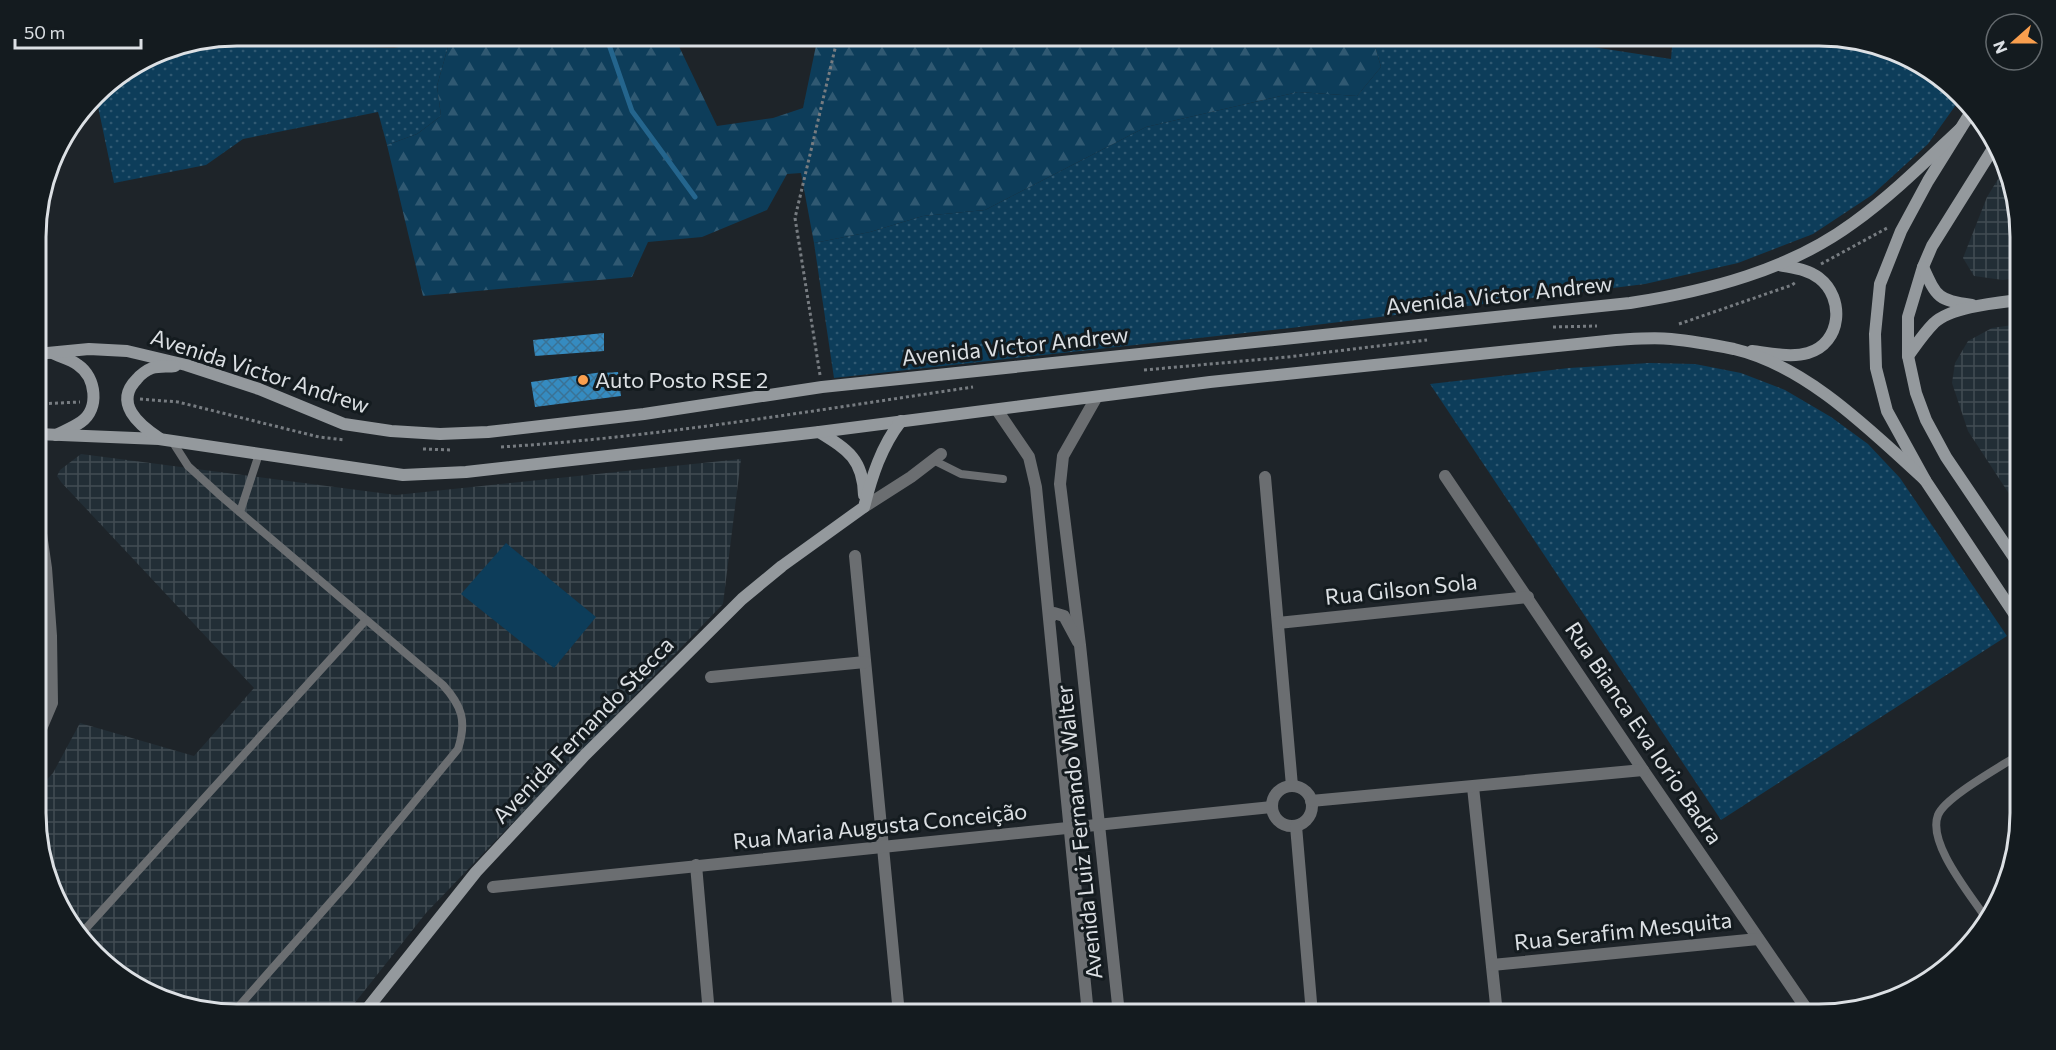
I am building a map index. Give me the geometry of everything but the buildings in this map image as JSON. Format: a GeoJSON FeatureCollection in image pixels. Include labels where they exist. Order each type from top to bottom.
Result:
{"type":"FeatureCollection","features":[{"type":"Feature","properties":{"kind":"main road"},"geometry":{"type":"LineString","coordinates":[[1967,118],[1900,231],[1880,284],[1875,334],[1876,368],[1887,411],[1925,480],[2010,608]]}},
{"type":"Feature","properties":{"kind":"main road","name":"Avenida Victor Andrew"},"geometry":{"type":"LineString","coordinates":[[47,352],[89,349],[127,351],[186,365],[259,389],[344,424],[391,431],[440,434],[488,432],[644,414],[822,387],[1630,303],[1681,295],[1779,265],[1852,224],[1898,188],[1960,129]]}},
{"type":"Feature","properties":{"kind":"main road"},"geometry":{"type":"LineString","coordinates":[[1990,153],[1932,246],[1923,267],[1908,317],[1908,356],[1916,393],[1926,420],[1946,457],[2010,551]]}},
{"type":"Feature","properties":{"kind":"main road"},"geometry":{"type":"LineString","coordinates":[[47,435],[166,440],[403,475],[478,471],[819,432],[1210,382],[1616,339],[1669,339],[1736,350],[1796,355],[1808,353],[1818,349],[1835,327],[1836,299],[1819,278],[1808,272],[1779,265]]}},
{"type":"Feature","properties":{"kind":"main road"},"geometry":{"type":"LineString","coordinates":[[1923,267],[1937,294],[1943,299],[1976,306]]}},
{"type":"Feature","properties":{"kind":"main road"},"geometry":{"type":"LineString","coordinates":[[1908,356],[1935,321],[1976,306],[2010,301]]}},
{"type":"Feature","properties":{"kind":"main road"},"geometry":{"type":"LineString","coordinates":[[1736,350],[1769,362],[1801,378],[1846,408],[1925,480]]}},
{"type":"Feature","properties":{"kind":"main road"},"geometry":{"type":"LineString","coordinates":[[50,352],[79,365],[89,378],[95,400],[92,411],[83,421],[55,435]]}},
{"type":"Feature","properties":{"kind":"main road"},"geometry":{"type":"LineString","coordinates":[[166,440],[141,427],[129,408],[127,397],[132,384],[152,368],[186,365]]}},
{"type":"Feature","properties":{"kind":"main road"},"geometry":{"type":"LineString","coordinates":[[864,507],[883,447],[901,421]]}},
{"type":"Feature","properties":{"kind":"main road"},"geometry":{"type":"LineString","coordinates":[[819,432],[851,455],[860,468],[864,507]]}},
{"type":"Feature","properties":{"kind":"main road","name":"Avenida Fernando Stecca"},"geometry":{"type":"LineString","coordinates":[[371,1004],[476,872],[585,755],[742,599],[782,566],[864,507]]}},
{"type":"Feature","properties":{"kind":"street","name":"Avenida Luiz Fernando Walter"},"geometry":{"type":"LineString","coordinates":[[1096,398],[1063,456],[1060,484],[1080,645],[1118,1003]]}},
{"type":"Feature","properties":{"kind":"street","name":"Avenida Luiz Fernando Walter"},"geometry":{"type":"LineString","coordinates":[[997,410],[1029,457],[1036,487],[1087,1003]]}},
{"type":"Feature","properties":{"kind":"street","name":"Avenida Fernando Stecca"},"geometry":{"type":"LineString","coordinates":[[864,507],[938,457]]}},
{"type":"Feature","properties":{"kind":"street","name":"Rua Bianca Eva Iorio Badra"},"geometry":{"type":"LineString","coordinates":[[1445,476],[1802,1003]]}},
{"type":"Feature","properties":{"kind":"street"},"geometry":{"type":"LineString","coordinates":[[1265,477],[1292,786]]}},
{"type":"Feature","properties":{"kind":"street"},"geometry":{"type":"LineString","coordinates":[[855,556],[897,1004]]}},
{"type":"Feature","properties":{"kind":"street"},"geometry":{"type":"LineString","coordinates":[[47,582],[52,669],[52,703],[47,715]]}},
{"type":"Feature","properties":{"kind":"street","name":"Rua Gilson Sola"},"geometry":{"type":"LineString","coordinates":[[1278,623],[1528,597]]}},
{"type":"Feature","properties":{"kind":"street","name":"Avenida Luiz Fernando Walter"},"geometry":{"type":"LineString","coordinates":[[1050,618],[1054,613],[1064,616],[1080,645]]}},
{"type":"Feature","properties":{"kind":"street"},"geometry":{"type":"LineString","coordinates":[[711,677],[865,662]]}},
{"type":"Feature","properties":{"kind":"street"},"geometry":{"type":"LineString","coordinates":[[1311,801],[1643,770]]}},
{"type":"Feature","properties":{"kind":"street"},"geometry":{"type":"LineString","coordinates":[[1292,786],[1304,791],[1311,801],[1312,808],[1307,820],[1296,826],[1289,826],[1277,820],[1272,807],[1275,795],[1280,790],[1292,786]]}},
{"type":"Feature","properties":{"kind":"street"},"geometry":{"type":"LineString","coordinates":[[1473,787],[1496,1003]]}},
{"type":"Feature","properties":{"kind":"street","name":"Rua Maria Augusta Conceição"},"geometry":{"type":"LineString","coordinates":[[493,887],[1272,807]]}},
{"type":"Feature","properties":{"kind":"street"},"geometry":{"type":"LineString","coordinates":[[1296,826],[1311,1003]]}},
{"type":"Feature","properties":{"kind":"street"},"geometry":{"type":"LineString","coordinates":[[696,865],[708,1004]]}},
{"type":"Feature","properties":{"kind":"street","name":"Rua Serafim Mesquita"},"geometry":{"type":"LineString","coordinates":[[1492,965],[1758,939]]}},
{"type":"Feature","properties":{"kind":"lane"},"geometry":{"type":"LineString","coordinates":[[166,440],[188,466],[240,512],[443,685],[453,696],[460,709],[464,732],[458,749],[451,758],[350,880],[241,1004]]}},
{"type":"Feature","properties":{"kind":"lane"},"geometry":{"type":"LineString","coordinates":[[240,512],[259,454]]}},
{"type":"Feature","properties":{"kind":"lane"},"geometry":{"type":"LineString","coordinates":[[938,457],[961,474],[1003,479]]}},
{"type":"Feature","properties":{"kind":"lane"},"geometry":{"type":"LineString","coordinates":[[86,928],[366,620]]}},
{"type":"Feature","properties":{"kind":"lane"},"geometry":{"type":"LineString","coordinates":[[1981,911],[1944,854],[1935,831],[1938,813],[1954,797],[2010,761]]}},
{"type":"Feature","properties":{"kind":"path"},"geometry":{"type":"LineString","coordinates":[[822,387],[795,219],[835,47]]}},
{"type":"Feature","properties":{"kind":"shaded area"},"geometry":{"type":"Polygon","coordinates":[[[1999,177],[2008,213],[2010,279],[1974,276],[1963,258],[1987,197],[1999,177]]]}},
{"type":"Feature","properties":{"kind":"shaded area"},"geometry":{"type":"Polygon","coordinates":[[[2010,325],[2010,495],[1968,431],[1952,383],[1955,363],[1968,341],[1992,328],[2010,325]]]}},
{"type":"Feature","properties":{"kind":"shaded area"},"geometry":{"type":"Polygon","coordinates":[[[81,454],[396,495],[741,459],[723,604],[426,913],[354,1004],[238,1004],[213,1002],[176,993],[153,984],[112,956],[94,938],[66,897],[57,874],[48,837],[47,779],[53,773],[80,723],[194,756],[254,688],[61,482],[57,476],[60,470],[81,454]]]}},
{"type":"Feature","properties":{"kind":"green space"},"geometry":{"type":"Polygon","coordinates":[[[448,47],[437,86],[441,116],[417,134],[387,145],[378,112],[243,139],[206,165],[114,183],[98,108],[112,94],[153,66],[188,53],[213,48],[448,47]]]}},
{"type":"Feature","properties":{"kind":"green space"},"geometry":{"type":"Polygon","coordinates":[[[448,47],[679,47],[717,126],[773,118],[803,108],[816,47],[1375,47],[1381,67],[1357,96],[1298,92],[1146,127],[985,210],[923,216],[870,232],[814,243],[801,173],[787,174],[767,210],[702,237],[648,242],[632,277],[423,296],[387,145],[417,134],[441,116],[437,86],[448,47]]]}},
{"type":"Feature","properties":{"kind":"green space"},"geometry":{"type":"Polygon","coordinates":[[[1375,47],[1592,47],[1671,59],[1672,47],[1831,47],[1855,50],[1903,66],[1944,94],[1956,106],[1928,144],[1872,195],[1813,234],[1738,263],[1645,284],[1291,328],[834,378],[814,243],[870,232],[923,216],[985,210],[1146,127],[1298,92],[1357,96],[1381,67],[1375,47]]]}},
{"type":"Feature","properties":{"kind":"green space"},"geometry":{"type":"Polygon","coordinates":[[[1649,363],[1695,364],[1741,373],[1785,390],[1831,417],[1868,444],[1900,478],[2007,636],[1721,820],[1430,384],[1569,368],[1649,363]]]}},
{"type":"Feature","properties":{"kind":"green space"},"geometry":{"type":"Polygon","coordinates":[[[506,543],[596,617],[554,668],[461,594],[506,543]]]}},
{"type":"Feature","properties":{"kind":"waterway"},"geometry":{"type":"LineString","coordinates":[[610,47],[632,111],[695,197]]}},
{"type":"Feature","properties":{"kind":"place","name":"Auto Posto RSE 2"},"geometry":{"type":"Point","coordinates":[583,380]}}]}
